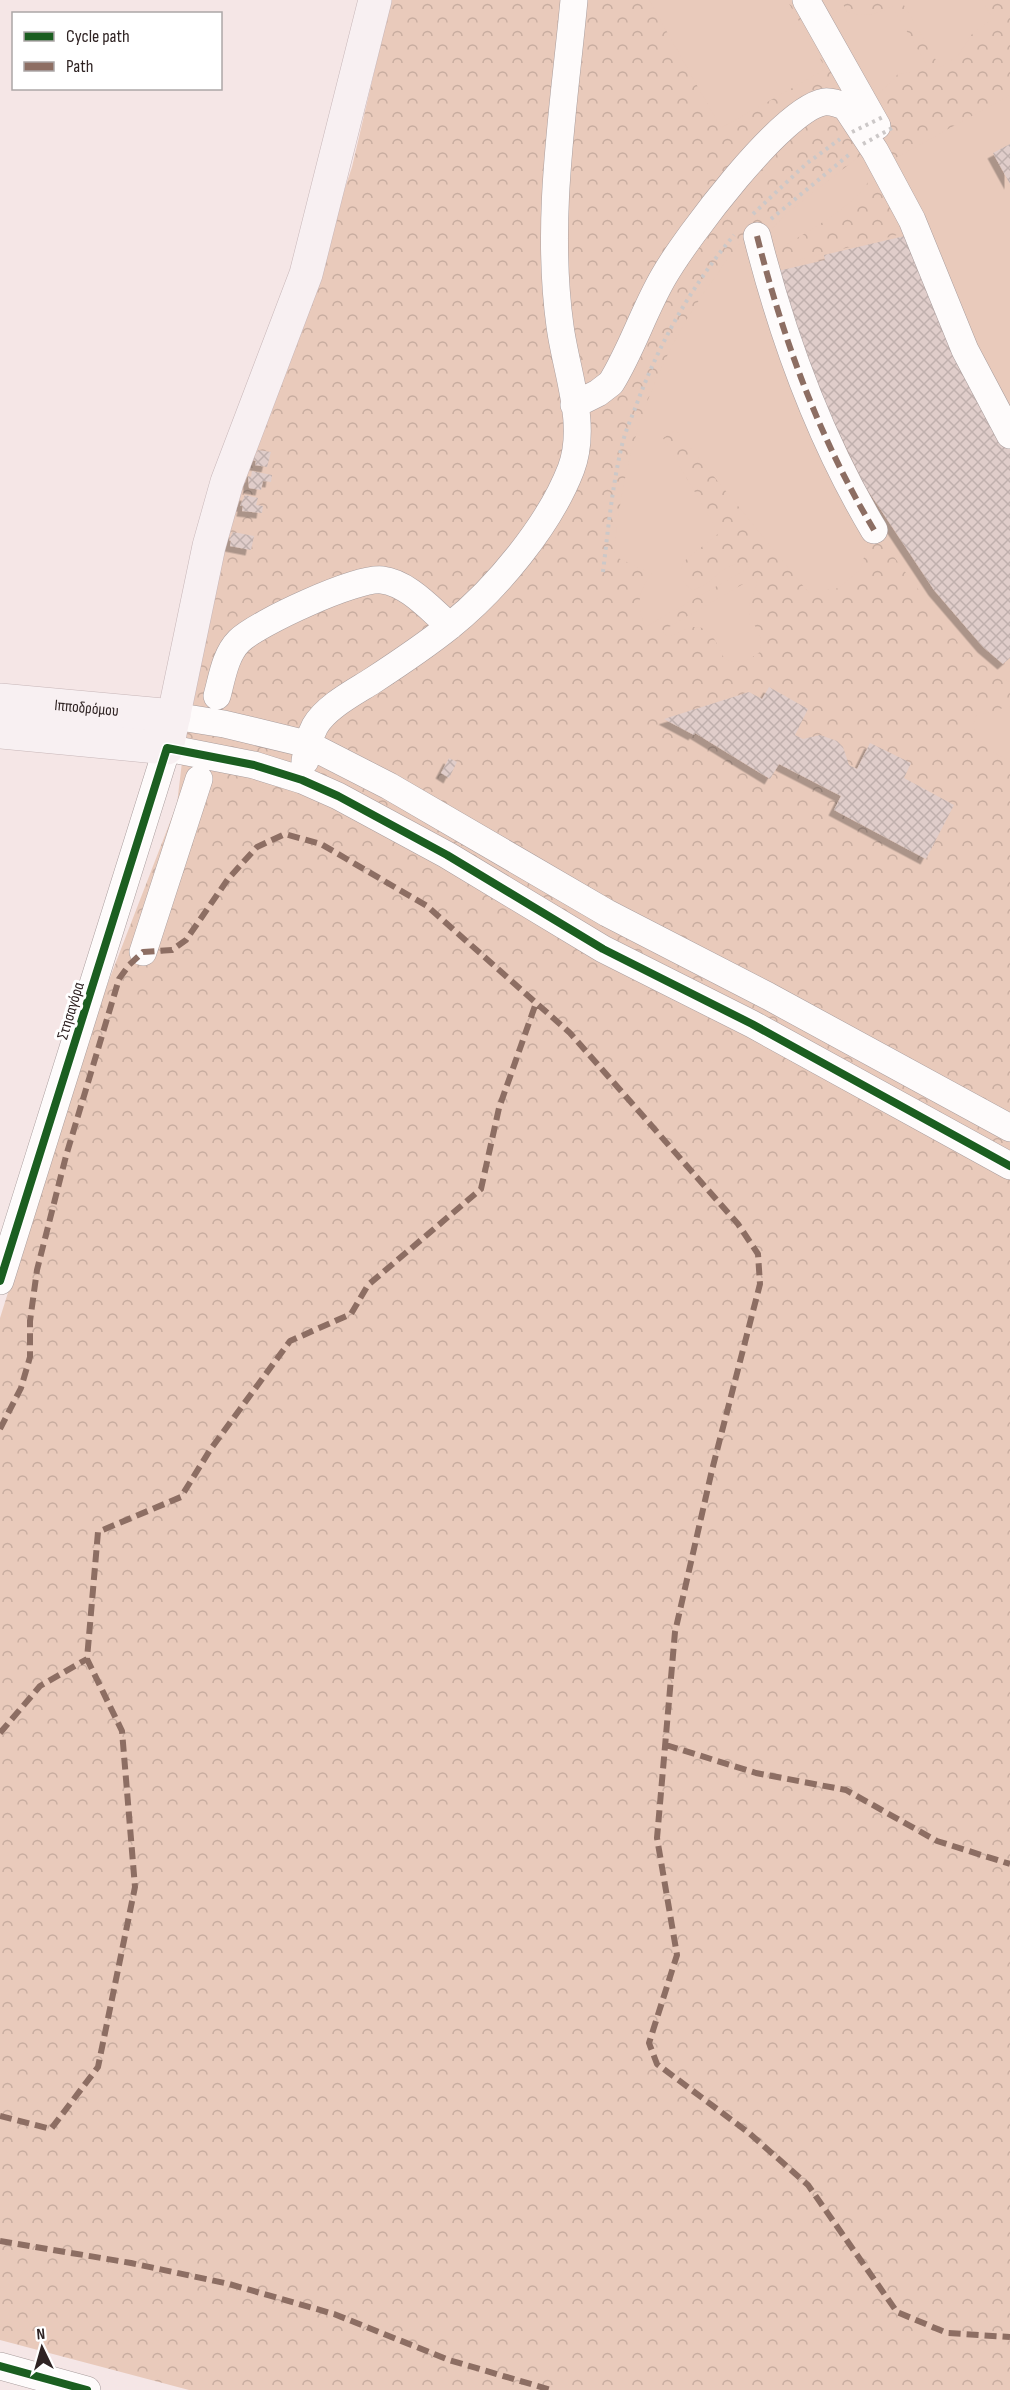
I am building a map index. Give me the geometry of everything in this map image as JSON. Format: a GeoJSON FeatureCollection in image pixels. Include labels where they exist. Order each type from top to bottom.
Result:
{"type":"FeatureCollection","features":[{"type":"Feature","properties":{"kind":"main road"},"geometry":{"type":"LineString","coordinates":[[167,748],[209,546],[227,482],[306,274],[375,0]]}},
{"type":"Feature","properties":{"kind":"main road","name":"Ιπποδρόμου"},"geometry":{"type":"LineString","coordinates":[[0,700],[174,716]]}},
{"type":"Feature","properties":{"kind":"main road","name":"Ιπποδρόμου"},"geometry":{"type":"LineString","coordinates":[[0,732],[167,748]]}},
{"type":"Feature","properties":{"kind":"street"},"geometry":{"type":"LineString","coordinates":[[302,780],[308,744],[316,725],[340,702],[450,626],[497,582],[557,499],[572,468],[578,431],[560,326],[554,247],[574,0]]}},
{"type":"Feature","properties":{"kind":"street"},"geometry":{"type":"LineString","coordinates":[[806,0],[896,160],[903,203]]}},
{"type":"Feature","properties":{"kind":"street"},"geometry":{"type":"LineString","coordinates":[[574,405],[598,393],[610,383],[665,274],[684,243],[729,185],[766,146],[813,106],[825,102],[846,107],[875,151],[923,243],[965,350],[1010,435]]}},
{"type":"Feature","properties":{"kind":"street"},"geometry":{"type":"LineString","coordinates":[[747,229],[796,369],[824,435],[854,496],[874,530]]}},
{"type":"Feature","properties":{"kind":"street"},"geometry":{"type":"LineString","coordinates":[[217,696],[228,657],[238,641],[263,624],[355,584],[381,580],[400,586],[450,626]]}},
{"type":"Feature","properties":{"kind":"street"},"geometry":{"type":"LineString","coordinates":[[174,716],[224,724],[308,744],[389,786],[607,913],[768,996],[1010,1128]]}},
{"type":"Feature","properties":{"kind":"street"},"geometry":{"type":"LineString","coordinates":[[167,748],[254,765],[302,780],[338,795],[447,855],[603,949],[752,1024],[1010,1166]]}},
{"type":"Feature","properties":{"kind":"street","name":"Στησαγόρα"},"geometry":{"type":"LineString","coordinates":[[0,1281],[167,748]]}},
{"type":"Feature","properties":{"kind":"street"},"geometry":{"type":"LineString","coordinates":[[143,952],[199,779]]}},
{"type":"Feature","properties":{"kind":"street"},"geometry":{"type":"LineString","coordinates":[[752,1024],[768,996]]}},
{"type":"Feature","properties":{"kind":"street"},"geometry":{"type":"LineString","coordinates":[[0,2366],[87,2390]]}},
{"type":"Feature","properties":{"kind":"path"},"geometry":{"type":"LineString","coordinates":[[603,572],[610,506],[622,442],[645,380],[673,323],[706,269],[747,229],[806,164],[852,132],[885,116]]}},
{"type":"Feature","properties":{"kind":"path"},"geometry":{"type":"LineString","coordinates":[[747,229],[789,202],[863,144],[892,128]]}},
{"type":"Feature","properties":{"kind":"green space"},"geometry":{"type":"Polygon","coordinates":[[[391,0],[1010,0],[1010,2390],[189,2390],[0,2340],[0,1318],[94,1019],[177,804],[195,653],[232,493],[299,326],[352,167],[391,0]]]}},
{"type":"Feature","properties":{"kind":"green space"},"geometry":{"type":"Polygon","coordinates":[[[649,0],[787,0],[826,69],[721,128],[649,0]]]}},
{"type":"Feature","properties":{"kind":"green space"},"geometry":{"type":"Polygon","coordinates":[[[818,0],[841,0],[847,12],[865,15],[892,6],[929,69],[898,74],[875,98],[818,0]]]}},
{"type":"Feature","properties":{"kind":"green space"},"geometry":{"type":"Polygon","coordinates":[[[901,0],[982,0],[993,19],[972,34],[958,56],[940,67],[901,0]]]}},
{"type":"Feature","properties":{"kind":"green space"},"geometry":{"type":"Polygon","coordinates":[[[1010,95],[1009,682],[959,644],[874,530],[826,417],[775,266],[921,229],[890,161],[1010,95]]]}},
{"type":"Feature","properties":{"kind":"green space"},"geometry":{"type":"Polygon","coordinates":[[[866,151],[873,173],[866,185],[845,207],[778,250],[765,235],[791,210],[866,151]]]}},
{"type":"Feature","properties":{"kind":"green space"},"geometry":{"type":"Polygon","coordinates":[[[744,239],[748,242],[870,538],[860,570],[839,588],[809,593],[676,430],[663,438],[719,533],[683,562],[681,575],[683,581],[693,590],[707,583],[727,567],[735,564],[752,566],[645,627],[640,599],[643,587],[652,574],[614,556],[624,482],[633,446],[657,377],[673,344],[692,311],[744,239]]]}},
{"type":"Feature","properties":{"kind":"green space"},"geometry":{"type":"Polygon","coordinates":[[[757,576],[749,614],[761,644],[760,652],[751,658],[734,662],[724,658],[711,634],[701,627],[686,629],[670,636],[662,631],[757,576]]]}},
{"type":"Feature","properties":{"kind":"green space"},"geometry":{"type":"Polygon","coordinates":[[[1010,706],[1010,760],[996,754],[983,744],[975,731],[974,723],[976,716],[1010,706]]]}},
{"type":"Feature","properties":{"kind":"building"},"geometry":{"type":"Polygon","coordinates":[[[1010,144],[1010,184],[993,153],[1010,144]]]}},
{"type":"Feature","properties":{"kind":"building"},"geometry":{"type":"Polygon","coordinates":[[[913,234],[1010,448],[1010,658],[1003,664],[983,647],[934,590],[865,486],[811,375],[778,271],[825,260],[824,255],[913,234]]]}},
{"type":"Feature","properties":{"kind":"building"},"geometry":{"type":"Polygon","coordinates":[[[258,450],[271,452],[267,467],[255,465],[256,461],[253,460],[258,450]]]}},
{"type":"Feature","properties":{"kind":"building"},"geometry":{"type":"Polygon","coordinates":[[[252,471],[272,475],[271,482],[263,481],[261,490],[249,488],[248,476],[251,477],[252,471]]]}},
{"type":"Feature","properties":{"kind":"building"},"geometry":{"type":"Polygon","coordinates":[[[245,495],[258,498],[256,505],[263,506],[262,513],[242,511],[243,506],[240,506],[245,495]]]}},
{"type":"Feature","properties":{"kind":"building"},"geometry":{"type":"Polygon","coordinates":[[[233,532],[254,536],[251,550],[230,546],[231,541],[229,540],[233,532]]]}},
{"type":"Feature","properties":{"kind":"building"},"geometry":{"type":"Polygon","coordinates":[[[769,687],[808,709],[795,735],[803,739],[820,735],[837,741],[843,747],[849,765],[857,769],[870,743],[911,763],[904,778],[954,805],[926,859],[834,810],[841,796],[779,764],[770,779],[695,733],[694,735],[664,719],[749,692],[762,699],[769,687]]]}},
{"type":"Feature","properties":{"kind":"building"},"geometry":{"type":"Polygon","coordinates":[[[449,758],[457,762],[449,778],[441,773],[449,758]]]}},
{"type":"Feature","properties":{"kind":"marked path"},"geometry":{"type":"LineString","coordinates":[[757,236],[791,350],[805,387],[836,460],[874,530]]}},
{"type":"Feature","properties":{"kind":"marked path"},"geometry":{"type":"LineString","coordinates":[[0,1429],[21,1388],[30,1357],[30,1321],[37,1270],[66,1156],[119,979],[129,965],[143,952],[172,950],[186,940],[228,879],[257,847],[285,834],[321,844],[427,906],[570,1033],[738,1224],[758,1254],[760,1284],[712,1470],[675,1632],[657,1838],[677,1955],[649,2043],[657,2064],[749,2133],[808,2185],[897,2312],[947,2333],[1010,2337]]}},
{"type":"Feature","properties":{"kind":"marked path"},"geometry":{"type":"LineString","coordinates":[[0,2116],[51,2129],[98,2067],[135,1887],[122,1731],[87,1659],[98,1532],[181,1497],[210,1450],[290,1341],[351,1314],[368,1285],[481,1189],[499,1108],[536,1003]]}},
{"type":"Feature","properties":{"kind":"marked path"},"geometry":{"type":"LineString","coordinates":[[0,1733],[40,1686],[87,1659]]}},
{"type":"Feature","properties":{"kind":"marked path"},"geometry":{"type":"LineString","coordinates":[[666,1745],[756,1773],[846,1790],[937,1841],[1010,1864]]}},
{"type":"Feature","properties":{"kind":"marked path"},"geometry":{"type":"LineString","coordinates":[[0,2241],[131,2263],[229,2284],[334,2314],[449,2360],[551,2390]]}},
{"type":"Feature","properties":{"kind":"cycle path"},"geometry":{"type":"LineString","coordinates":[[0,1281],[167,748],[254,765],[302,780],[338,796],[447,855],[603,949],[752,1024],[1010,1166]]}},
{"type":"Feature","properties":{"kind":"cycle path"},"geometry":{"type":"LineString","coordinates":[[0,2366],[87,2390]]}}]}
